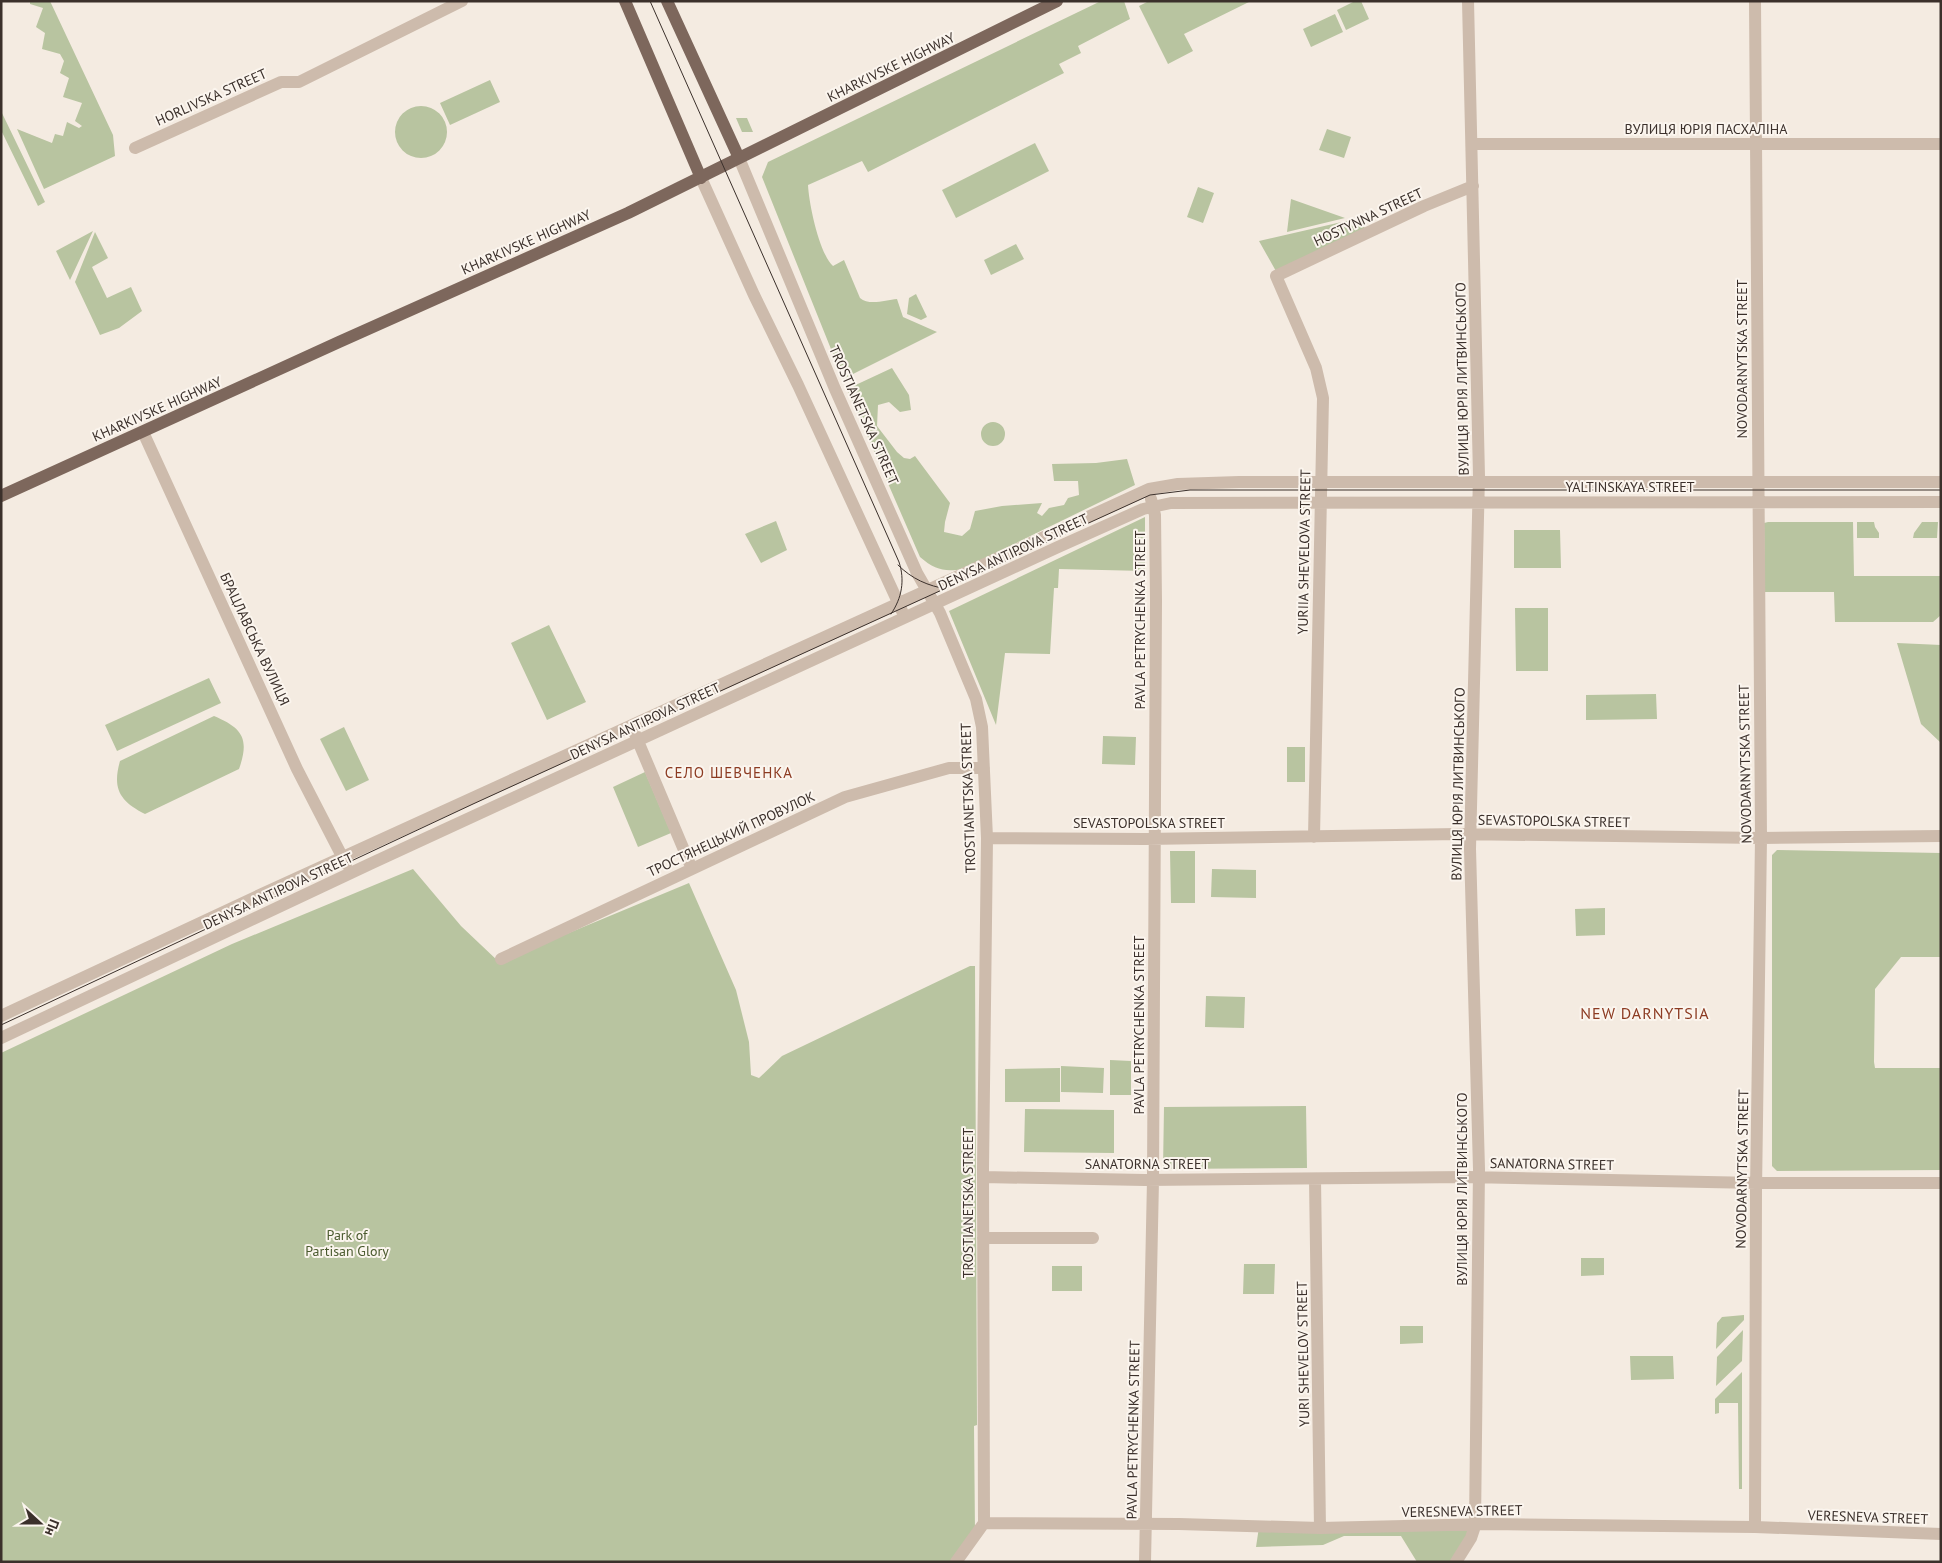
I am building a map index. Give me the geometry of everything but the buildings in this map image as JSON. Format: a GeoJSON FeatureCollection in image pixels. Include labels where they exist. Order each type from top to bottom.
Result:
{"type":"FeatureCollection","features":[{"type":"Feature","properties":{"kind":"main road"},"geometry":{"type":"LineString","coordinates":[[625,1],[701,178]]}},
{"type":"Feature","properties":{"kind":"main road","name":"TROSTIANETSKA STREET"},"geometry":{"type":"LineString","coordinates":[[667,1],[739,158]]}},
{"type":"Feature","properties":{"kind":"main road","name":"KHARKIVSKE HIGHWAY"},"geometry":{"type":"LineString","coordinates":[[1,496],[628,213],[1057,1]]}},
{"type":"Feature","properties":{"kind":"street","name":"HORLIVSKA STREET"},"geometry":{"type":"LineString","coordinates":[[135,148],[281,82],[299,82],[462,1]]}},
{"type":"Feature","properties":{"kind":"street","name":"ВУЛИЦЯ ЮРІЯ ЛИТВИНСЬКОГО"},"geometry":{"type":"LineString","coordinates":[[1456,1562],[1471,1538],[1475,1526],[1478,1178],[1471,835],[1479,483],[1468,1]]}},
{"type":"Feature","properties":{"kind":"street","name":"NOVODARNYTSKA STREET"},"geometry":{"type":"LineString","coordinates":[[1755,1],[1761,838],[1756,1183],[1755,1527]]}},
{"type":"Feature","properties":{"kind":"street","name":"ВУЛИЦЯ ЮРІЯ ПАСХАЛІНА"},"geometry":{"type":"LineString","coordinates":[[1472,144],[1941,144]]}},
{"type":"Feature","properties":{"kind":"street","name":"TROSTIANETSKA STREET"},"geometry":{"type":"LineString","coordinates":[[739,158],[835,389],[917,573],[935,604],[976,699],[982,727],[987,838],[983,1177],[984,1523]]}},
{"type":"Feature","properties":{"kind":"street"},"geometry":{"type":"LineString","coordinates":[[701,178],[905,618]]}},
{"type":"Feature","properties":{"kind":"street","name":"HOSTYNNA STREET"},"geometry":{"type":"LineString","coordinates":[[1276,276],[1424,206],[1472,186]]}},
{"type":"Feature","properties":{"kind":"street","name":"YURIIA SHEVELOVA STREET"},"geometry":{"type":"LineString","coordinates":[[1276,276],[1316,368],[1322,398],[1314,837]]}},
{"type":"Feature","properties":{"kind":"street","name":"БРАЦЛАВСЬКА ВУЛИЦЯ"},"geometry":{"type":"LineString","coordinates":[[144,432],[297,769],[350,874]]}},
{"type":"Feature","properties":{"kind":"street","name":"YALTINSKAYA STREET"},"geometry":{"type":"LineString","coordinates":[[1320,482],[1941,482]]}},
{"type":"Feature","properties":{"kind":"street","name":"DENYSA ANTIPOVA STREET"},"geometry":{"type":"LineString","coordinates":[[1,1016],[196,924],[1149,489],[1178,484],[1320,482]]}},
{"type":"Feature","properties":{"kind":"street","name":"PAVLA PETRYCHENKA STREET"},"geometry":{"type":"LineString","coordinates":[[1146,1562],[1153,1180],[1156,601],[1153,506],[1149,489]]}},
{"type":"Feature","properties":{"kind":"street","name":"YALTINSKAYA STREET"},"geometry":{"type":"LineString","coordinates":[[1320,502],[1941,502]]}},
{"type":"Feature","properties":{"kind":"street","name":"DENYSA ANTIPOVA STREET"},"geometry":{"type":"LineString","coordinates":[[1,1038],[350,874],[1058,547],[1153,506],[1171,503],[1320,502]]}},
{"type":"Feature","properties":{"kind":"street"},"geometry":{"type":"LineString","coordinates":[[631,725],[692,869]]}},
{"type":"Feature","properties":{"kind":"street","name":"ТРОСТЯНЕЦЬКИЙ ПРОВУЛОК"},"geometry":{"type":"LineString","coordinates":[[501,959],[846,797],[949,768],[984,768]]}},
{"type":"Feature","properties":{"kind":"street","name":"SEVASTOPOLSKA STREET"},"geometry":{"type":"LineString","coordinates":[[987,838],[1471,835],[1761,838],[1941,836]]}},
{"type":"Feature","properties":{"kind":"street","name":"SANATORNA STREET"},"geometry":{"type":"LineString","coordinates":[[983,1177],[1153,1180],[1478,1178],[1756,1183],[1941,1183]]}},
{"type":"Feature","properties":{"kind":"street","name":"YURI SHEVELOV STREET"},"geometry":{"type":"LineString","coordinates":[[1315,1179],[1320,1528]]}},
{"type":"Feature","properties":{"kind":"street"},"geometry":{"type":"LineString","coordinates":[[983,1238],[1093,1238]]}},
{"type":"Feature","properties":{"kind":"street"},"geometry":{"type":"LineString","coordinates":[[956,1562],[984,1523]]}},
{"type":"Feature","properties":{"kind":"street","name":"VERESNEVA STREET"},"geometry":{"type":"LineString","coordinates":[[984,1523],[1320,1528],[1475,1526],[1489,1524],[1755,1527],[1941,1534]]}},
{"type":"Feature","properties":{"kind":"green space"},"geometry":{"type":"Polygon","coordinates":[[[30,1],[50,1],[113,135],[115,156],[44,189],[17,129],[52,143],[55,134],[63,136],[67,122],[79,128],[82,126],[75,121],[82,103],[63,97],[69,78],[60,73],[64,61],[60,54],[42,49],[45,33],[36,27],[43,8],[30,4],[30,1]]]}},
{"type":"Feature","properties":{"kind":"green space"},"geometry":{"type":"Polygon","coordinates":[[[1101,1],[1124,1],[1130,19],[1078,46],[1081,53],[1059,64],[1064,73],[868,172],[862,161],[808,185],[810,204],[823,251],[833,266],[844,260],[860,298],[868,302],[897,299],[903,317],[937,332],[843,379],[762,177],[768,162],[1101,1]]]}},
{"type":"Feature","properties":{"kind":"green space"},"geometry":{"type":"Polygon","coordinates":[[[1149,1],[1251,1],[1184,34],[1193,51],[1168,64],[1139,6],[1149,1]]]}},
{"type":"Feature","properties":{"kind":"green space"},"geometry":{"type":"Polygon","coordinates":[[[1355,1],[1361,1],[1369,19],[1346,30],[1337,10],[1355,1]]]}},
{"type":"Feature","properties":{"kind":"green space"},"geometry":{"type":"Polygon","coordinates":[[[1335,14],[1343,32],[1311,47],[1303,29],[1335,14]]]}},
{"type":"Feature","properties":{"kind":"green space"},"geometry":{"type":"Polygon","coordinates":[[[490,80],[500,102],[450,125],[440,103],[490,80]]]}},
{"type":"Feature","properties":{"kind":"green space"},"geometry":{"type":"Polygon","coordinates":[[[421,106],[435,110],[443,118],[447,132],[443,146],[435,154],[421,158],[407,154],[399,146],[395,132],[399,118],[407,110],[421,106]]]}},
{"type":"Feature","properties":{"kind":"green space"},"geometry":{"type":"Polygon","coordinates":[[[1,111],[45,202],[38,206],[1,130],[1,111]]]}},
{"type":"Feature","properties":{"kind":"green space"},"geometry":{"type":"Polygon","coordinates":[[[736,118],[747,118],[753,132],[742,132],[736,118]]]}},
{"type":"Feature","properties":{"kind":"green space"},"geometry":{"type":"Polygon","coordinates":[[[1327,129],[1351,137],[1344,158],[1319,150],[1327,129]]]}},
{"type":"Feature","properties":{"kind":"green space"},"geometry":{"type":"Polygon","coordinates":[[[1035,143],[1049,171],[956,218],[942,190],[1035,143]]]}},
{"type":"Feature","properties":{"kind":"green space"},"geometry":{"type":"Polygon","coordinates":[[[1198,187],[1214,193],[1203,223],[1187,217],[1198,187]]]}},
{"type":"Feature","properties":{"kind":"green space"},"geometry":{"type":"Polygon","coordinates":[[[1291,199],[1345,218],[1287,232],[1291,199]]]}},
{"type":"Feature","properties":{"kind":"green space"},"geometry":{"type":"Polygon","coordinates":[[[1346,221],[1369,229],[1277,273],[1259,241],[1346,221]]]}},
{"type":"Feature","properties":{"kind":"green space"},"geometry":{"type":"Polygon","coordinates":[[[93,231],[70,280],[56,251],[93,231]]]}},
{"type":"Feature","properties":{"kind":"green space"},"geometry":{"type":"Polygon","coordinates":[[[95,232],[108,258],[92,267],[107,298],[131,287],[142,311],[119,328],[100,335],[75,282],[95,232]]]}},
{"type":"Feature","properties":{"kind":"green space"},"geometry":{"type":"Polygon","coordinates":[[[1016,244],[1024,259],[991,275],[984,260],[1016,244]]]}},
{"type":"Feature","properties":{"kind":"green space"},"geometry":{"type":"Polygon","coordinates":[[[916,294],[927,317],[921,320],[907,314],[909,298],[916,294]]]}},
{"type":"Feature","properties":{"kind":"green space"},"geometry":{"type":"Polygon","coordinates":[[[892,368],[909,395],[911,410],[900,412],[889,402],[878,405],[877,426],[904,458],[910,459],[915,456],[950,503],[944,532],[962,536],[970,529],[975,511],[1002,506],[1042,503],[1037,513],[1042,516],[1049,508],[1064,505],[1068,498],[1079,495],[1078,481],[1054,481],[1052,464],[1096,463],[1127,459],[1135,485],[963,569],[945,570],[935,567],[920,557],[847,389],[892,368]]]}},
{"type":"Feature","properties":{"kind":"green space"},"geometry":{"type":"Polygon","coordinates":[[[993,422],[1002,425],[1005,434],[1002,443],[993,446],[984,443],[981,434],[984,425],[993,422]]]}},
{"type":"Feature","properties":{"kind":"green space"},"geometry":{"type":"Polygon","coordinates":[[[1145,517],[1145,571],[1059,569],[1058,588],[1054,588],[1050,654],[1005,653],[996,725],[949,611],[1145,517]]]}},
{"type":"Feature","properties":{"kind":"green space"},"geometry":{"type":"Polygon","coordinates":[[[776,521],[787,550],[761,563],[745,534],[776,521]]]}},
{"type":"Feature","properties":{"kind":"green space"},"geometry":{"type":"Polygon","coordinates":[[[1853,522],[1854,576],[1940,576],[1941,537],[1941,615],[1933,622],[1835,622],[1834,592],[1765,592],[1764,523],[1853,522]]]}},
{"type":"Feature","properties":{"kind":"green space"},"geometry":{"type":"Polygon","coordinates":[[[1857,522],[1874,522],[1879,538],[1857,538],[1857,522]]]}},
{"type":"Feature","properties":{"kind":"green space"},"geometry":{"type":"Polygon","coordinates":[[[1922,522],[1938,522],[1937,538],[1913,538],[1914,533],[1922,522]]]}},
{"type":"Feature","properties":{"kind":"green space"},"geometry":{"type":"Polygon","coordinates":[[[1514,530],[1560,530],[1561,568],[1514,568],[1514,530]]]}},
{"type":"Feature","properties":{"kind":"green space"},"geometry":{"type":"Polygon","coordinates":[[[1515,608],[1548,608],[1548,671],[1516,671],[1515,608]]]}},
{"type":"Feature","properties":{"kind":"green space"},"geometry":{"type":"Polygon","coordinates":[[[549,625],[586,702],[547,720],[511,643],[549,625]]]}},
{"type":"Feature","properties":{"kind":"green space"},"geometry":{"type":"Polygon","coordinates":[[[1897,643],[1941,645],[1941,743],[1921,724],[1897,643]]]}},
{"type":"Feature","properties":{"kind":"green space"},"geometry":{"type":"Polygon","coordinates":[[[209,678],[221,703],[117,751],[105,725],[209,678]]]}},
{"type":"Feature","properties":{"kind":"green space"},"geometry":{"type":"Polygon","coordinates":[[[1656,694],[1657,719],[1586,720],[1586,695],[1656,694]]]}},
{"type":"Feature","properties":{"kind":"green space"},"geometry":{"type":"Polygon","coordinates":[[[214,716],[224,720],[241,735],[244,749],[239,769],[145,814],[124,799],[120,793],[117,779],[120,761],[214,716]]]}},
{"type":"Feature","properties":{"kind":"green space"},"geometry":{"type":"Polygon","coordinates":[[[344,727],[369,780],[346,791],[320,739],[344,727]]]}},
{"type":"Feature","properties":{"kind":"green space"},"geometry":{"type":"Polygon","coordinates":[[[1103,736],[1136,737],[1135,765],[1102,764],[1103,736]]]}},
{"type":"Feature","properties":{"kind":"green space"},"geometry":{"type":"Polygon","coordinates":[[[1287,747],[1305,747],[1305,782],[1287,782],[1287,747]]]}},
{"type":"Feature","properties":{"kind":"green space"},"geometry":{"type":"Polygon","coordinates":[[[645,772],[671,833],[638,847],[613,787],[645,772]]]}},
{"type":"Feature","properties":{"kind":"green space"},"geometry":{"type":"Polygon","coordinates":[[[1777,850],[1941,853],[1941,957],[1901,957],[1875,989],[1874,1062],[1875,1068],[1941,1068],[1941,1170],[1777,1171],[1772,1166],[1772,855],[1777,850]]]}},
{"type":"Feature","properties":{"kind":"green space"},"geometry":{"type":"Polygon","coordinates":[[[1170,851],[1195,851],[1195,903],[1171,903],[1170,851]]]}},
{"type":"Feature","properties":{"kind":"green space","name":"Park of Partisan Glory"},"geometry":{"type":"Polygon","coordinates":[[[413,869],[461,926],[499,962],[689,883],[736,990],[749,1042],[751,1075],[759,1078],[782,1056],[970,966],[975,966],[977,1425],[974,1426],[975,1532],[951,1562],[1,1562],[1,1053],[232,944],[413,869]]]}},
{"type":"Feature","properties":{"kind":"green space"},"geometry":{"type":"Polygon","coordinates":[[[1212,869],[1256,870],[1256,898],[1211,897],[1212,869]]]}},
{"type":"Feature","properties":{"kind":"green space"},"geometry":{"type":"Polygon","coordinates":[[[1605,908],[1605,935],[1576,936],[1575,909],[1605,908]]]}},
{"type":"Feature","properties":{"kind":"green space"},"geometry":{"type":"Polygon","coordinates":[[[1206,996],[1245,997],[1244,1028],[1205,1027],[1206,996]]]}},
{"type":"Feature","properties":{"kind":"green space"},"geometry":{"type":"Polygon","coordinates":[[[1110,1060],[1131,1061],[1131,1095],[1110,1095],[1110,1060]]]}},
{"type":"Feature","properties":{"kind":"green space"},"geometry":{"type":"Polygon","coordinates":[[[1061,1066],[1104,1068],[1103,1093],[1061,1092],[1061,1066]]]}},
{"type":"Feature","properties":{"kind":"green space"},"geometry":{"type":"Polygon","coordinates":[[[1060,1068],[1060,1102],[1005,1102],[1005,1069],[1060,1068]]]}},
{"type":"Feature","properties":{"kind":"green space"},"geometry":{"type":"Polygon","coordinates":[[[1306,1106],[1307,1168],[1163,1169],[1164,1107],[1306,1106]]]}},
{"type":"Feature","properties":{"kind":"green space"},"geometry":{"type":"Polygon","coordinates":[[[1025,1109],[1114,1110],[1114,1153],[1024,1152],[1025,1109]]]}},
{"type":"Feature","properties":{"kind":"green space"},"geometry":{"type":"Polygon","coordinates":[[[1581,1258],[1604,1258],[1604,1275],[1581,1276],[1581,1258]]]}},
{"type":"Feature","properties":{"kind":"green space"},"geometry":{"type":"Polygon","coordinates":[[[1244,1264],[1275,1264],[1274,1294],[1243,1294],[1244,1264]]]}},
{"type":"Feature","properties":{"kind":"green space"},"geometry":{"type":"Polygon","coordinates":[[[1052,1266],[1082,1266],[1082,1291],[1052,1291],[1052,1266]]]}},
{"type":"Feature","properties":{"kind":"green space"},"geometry":{"type":"Polygon","coordinates":[[[1744,1315],[1744,1320],[1716,1349],[1717,1323],[1722,1317],[1744,1315]]]}},
{"type":"Feature","properties":{"kind":"green space"},"geometry":{"type":"Polygon","coordinates":[[[1400,1326],[1423,1326],[1423,1343],[1400,1344],[1400,1326]]]}},
{"type":"Feature","properties":{"kind":"green space"},"geometry":{"type":"Polygon","coordinates":[[[1743,1330],[1742,1361],[1716,1386],[1717,1357],[1743,1330]]]}},
{"type":"Feature","properties":{"kind":"green space"},"geometry":{"type":"Polygon","coordinates":[[[1630,1356],[1673,1356],[1674,1379],[1631,1380],[1630,1356]]]}},
{"type":"Feature","properties":{"kind":"green space"},"geometry":{"type":"Polygon","coordinates":[[[1742,1372],[1742,1489],[1739,1489],[1738,1403],[1719,1403],[1719,1413],[1715,1414],[1715,1399],[1742,1372]]]}},
{"type":"Feature","properties":{"kind":"green space"},"geometry":{"type":"Polygon","coordinates":[[[1475,1526],[1455,1562],[1417,1562],[1401,1536],[1344,1536],[1323,1545],[1256,1547],[1259,1527],[1475,1526]]]}},
{"type":"Feature","properties":{"kind":"tram line"},"geometry":{"type":"LineString","coordinates":[[650,1],[899,562],[902,575],[901,589],[898,602],[891,614]]}},
{"type":"Feature","properties":{"kind":"tram line"},"geometry":{"type":"LineString","coordinates":[[1,1025],[473,804],[1150,495],[1190,490],[1941,490]]}},
{"type":"Feature","properties":{"kind":"tram line"},"geometry":{"type":"LineString","coordinates":[[898,565],[921,581],[947,589]]}},
{"type":"Feature","properties":{"kind":"district","name":"СЕЛО ШЕВЧЕНКА"},"geometry":{"type":"Point","coordinates":[729,773]}},
{"type":"Feature","properties":{"kind":"district","name":"NEW DARNYTSIA"},"geometry":{"type":"Point","coordinates":[1645,1013]}}]}
